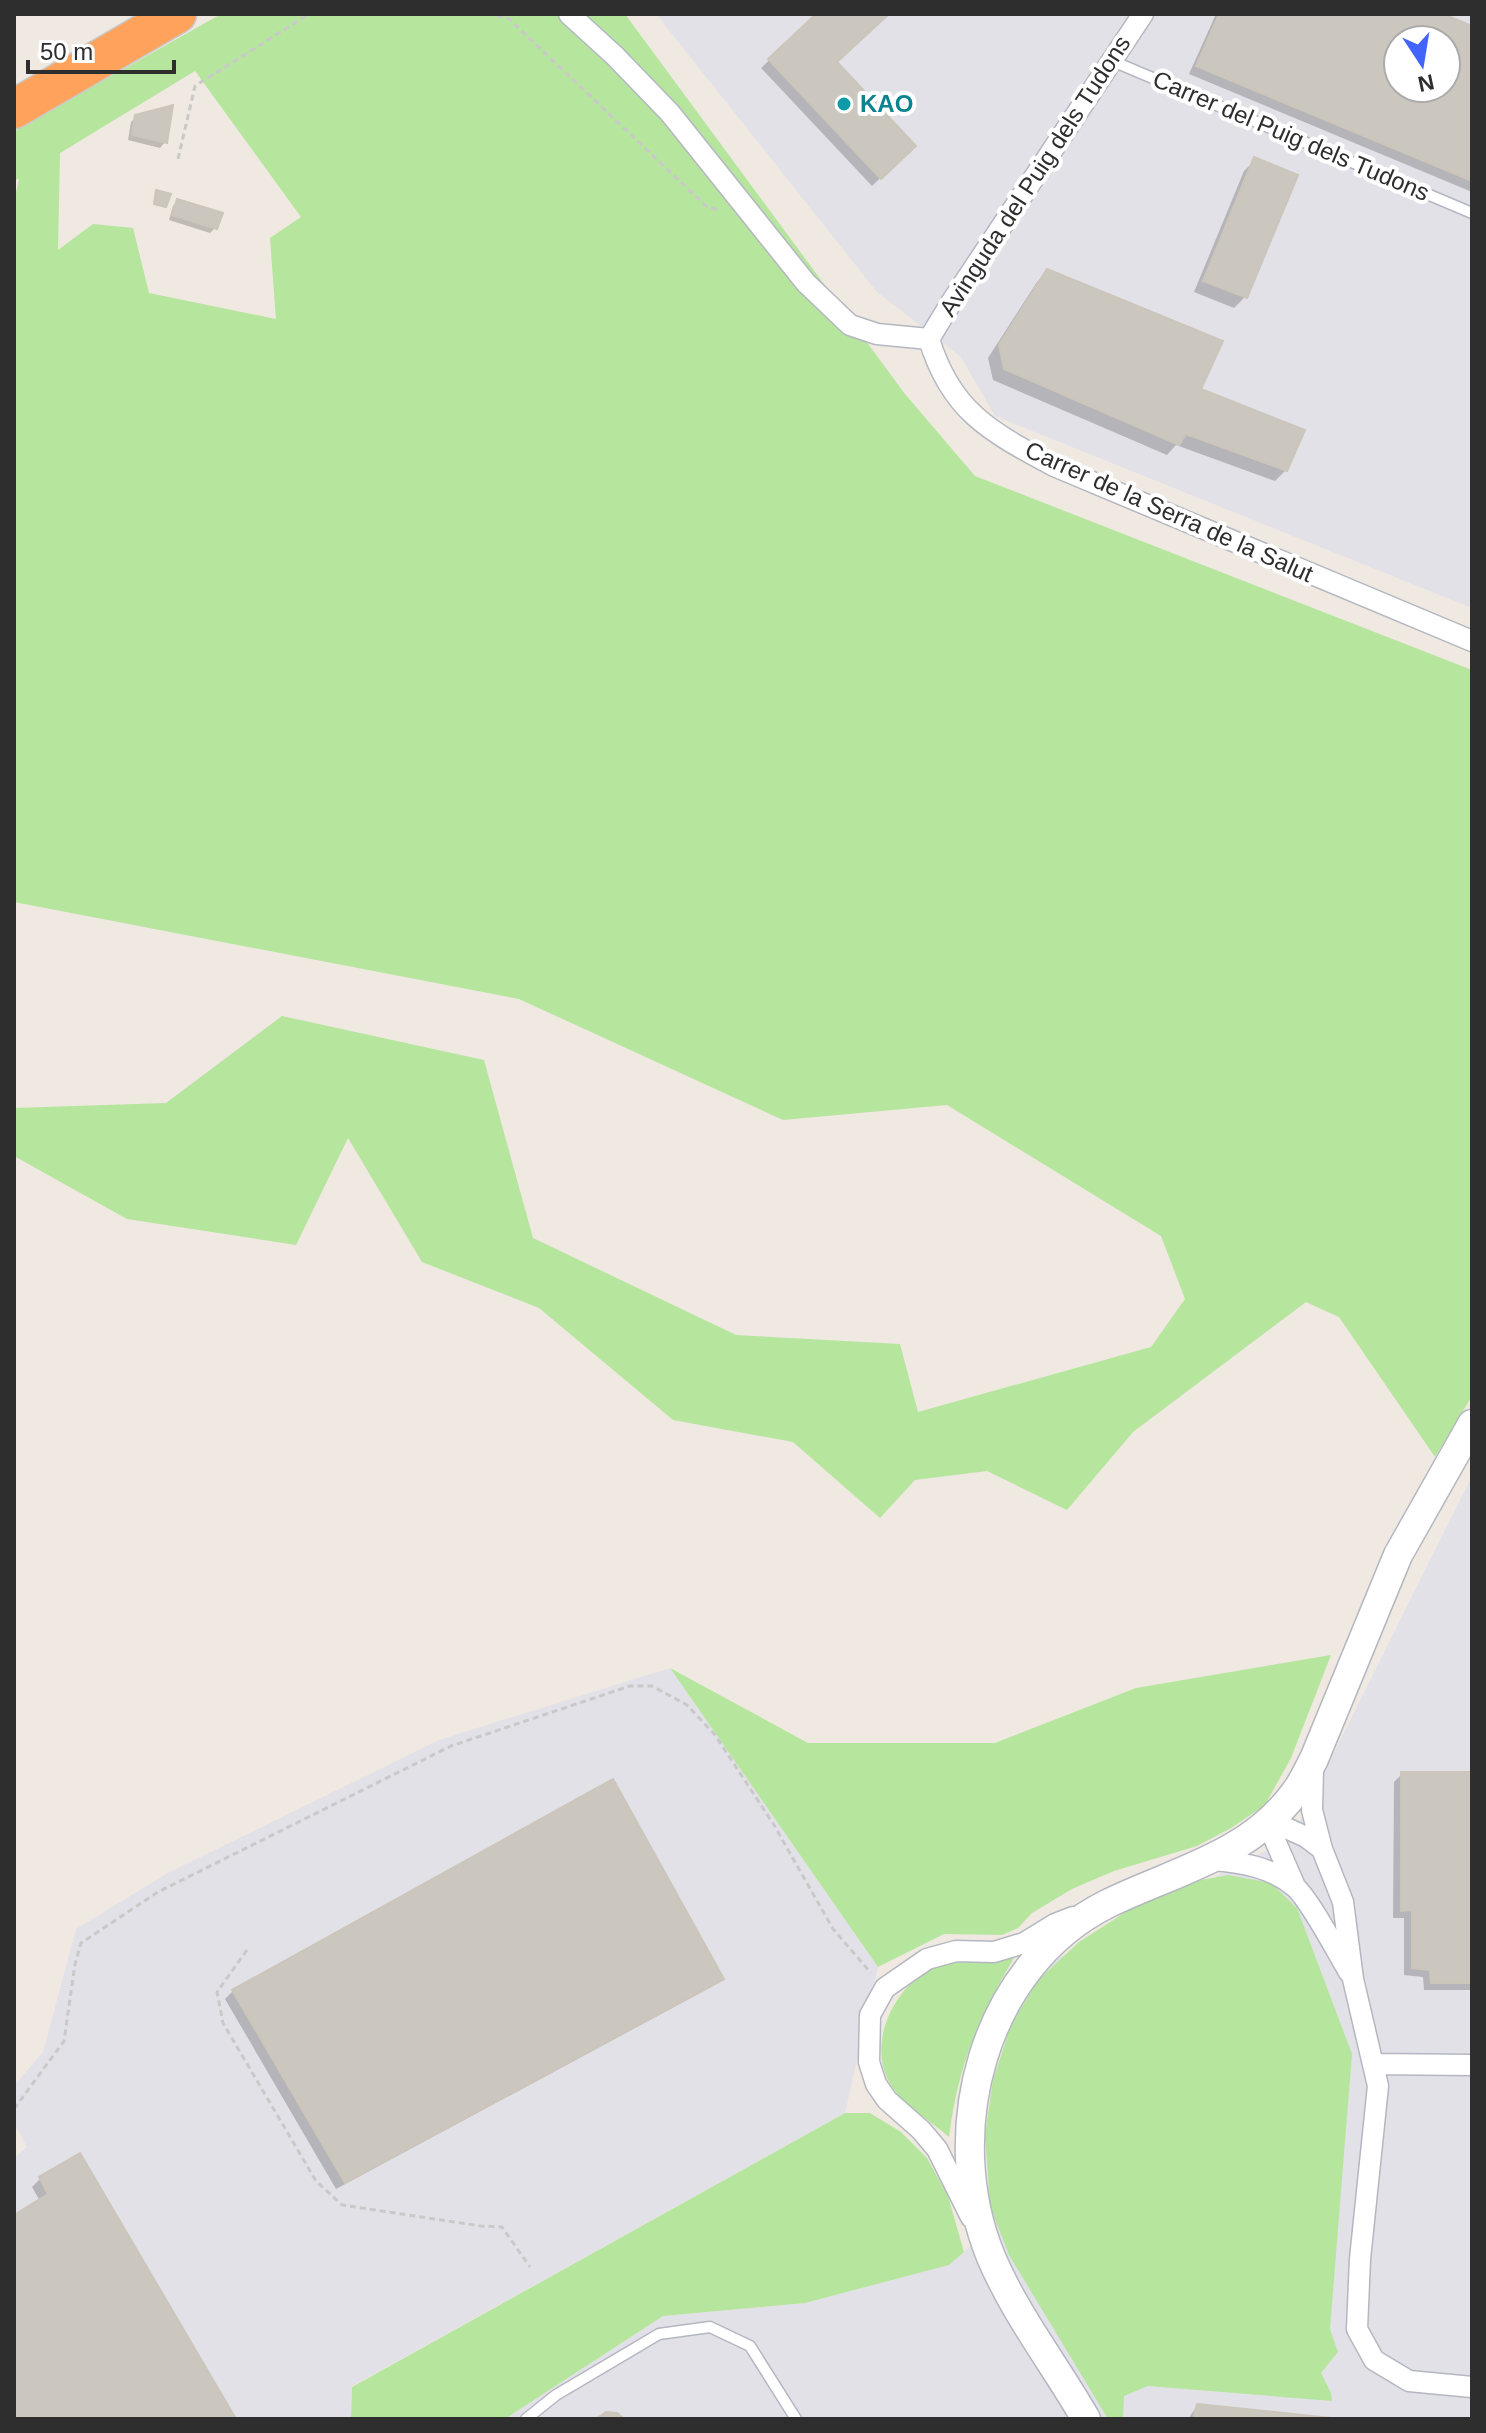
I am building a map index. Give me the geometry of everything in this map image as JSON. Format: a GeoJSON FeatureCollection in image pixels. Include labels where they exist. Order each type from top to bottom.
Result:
{"type":"FeatureCollection","features":[{"type":"Feature","properties":{"kind":"highway"},"geometry":{"type":"LineString","coordinates":[[14,109],[177,14]]}},
{"type":"Feature","properties":{"kind":"main road"},"geometry":{"type":"LineString","coordinates":[[1086,2419],[1010,2295],[990,2255],[979,2218],[970,2155],[970,2128],[981,2061],[1000,2011],[1027,1969],[1076,1923],[1103,1906],[1212,1860],[1237,1846],[1271,1821],[1297,1790],[1314,1759],[1398,1555],[1472,1424]]}},
{"type":"Feature","properties":{"kind":"street"},"geometry":{"type":"LineString","coordinates":[[569,14],[670,113],[806,283],[850,325],[877,334],[929,339]]}},
{"type":"Feature","properties":{"kind":"street","name":"Avinguda del Puig dels Tudons"},"geometry":{"type":"LineString","coordinates":[[929,339],[1143,14]]}},
{"type":"Feature","properties":{"kind":"street","name":"Carrer de la Serra de la Salut"},"geometry":{"type":"LineString","coordinates":[[929,339],[938,367],[954,396],[994,433],[1054,466],[1472,641]]}},
{"type":"Feature","properties":{"kind":"street"},"geometry":{"type":"LineString","coordinates":[[1314,1759],[1312,1810],[1322,1849],[1343,1902],[1353,1979],[1378,2086],[1360,2259],[1357,2329],[1374,2360],[1409,2381],[1472,2387]]}},
{"type":"Feature","properties":{"kind":"street"},"geometry":{"type":"LineString","coordinates":[[1271,1821],[1306,1837],[1322,1849]]}},
{"type":"Feature","properties":{"kind":"street"},"geometry":{"type":"LineString","coordinates":[[1271,1821],[1284,1866],[1353,1979]]}},
{"type":"Feature","properties":{"kind":"street"},"geometry":{"type":"LineString","coordinates":[[1212,1860],[1236,1861],[1271,1872],[1296,1887]]}},
{"type":"Feature","properties":{"kind":"street"},"geometry":{"type":"LineString","coordinates":[[990,2255],[937,2149],[887,2100],[876,2084],[869,2062],[870,2015],[885,1988],[927,1959],[956,1951],[994,1952],[1024,1943],[1055,1924],[1103,1906]]}},
{"type":"Feature","properties":{"kind":"street"},"geometry":{"type":"LineString","coordinates":[[1373,2064],[1472,2065]]}},
{"type":"Feature","properties":{"kind":"lane","name":"Carrer del Puig dels Tudons"},"geometry":{"type":"LineString","coordinates":[[1110,60],[1472,213]]}},
{"type":"Feature","properties":{"kind":"lane"},"geometry":{"type":"LineString","coordinates":[[526,2419],[556,2395],[659,2334],[710,2327],[750,2346],[796,2419]]}},
{"type":"Feature","properties":{"kind":"path"},"geometry":{"type":"LineString","coordinates":[[178,159],[195,86],[309,14]]}},
{"type":"Feature","properties":{"kind":"path"},"geometry":{"type":"LineString","coordinates":[[487,14],[508,18],[707,207],[755,219]]}},
{"type":"Feature","properties":{"kind":"path"},"geometry":{"type":"LineString","coordinates":[[14,2109],[64,2041],[81,1943],[158,1892],[451,1746],[630,1686],[652,1686],[687,1705],[715,1735],[774,1825],[833,1929],[885,1988]]}},
{"type":"Feature","properties":{"kind":"path"},"geometry":{"type":"LineString","coordinates":[[247,1950],[217,1992],[223,2023],[316,2181],[342,2205],[502,2227],[530,2267]]}},
{"type":"Feature","properties":{"kind":"shaded area"},"geometry":{"type":"Polygon","coordinates":[[[656,14],[1472,14],[1472,608],[995,416],[961,357],[877,292],[656,14]]]}},
{"type":"Feature","properties":{"kind":"shaded area"},"geometry":{"type":"Polygon","coordinates":[[[1472,1476],[1472,2419],[505,2419],[663,2316],[805,2303],[949,2265],[972,2245],[1047,1964],[1292,1837],[1472,1476]]]}},
{"type":"Feature","properties":{"kind":"shaded area"},"geometry":{"type":"Polygon","coordinates":[[[670,1668],[878,1967],[845,2113],[352,2386],[351,2419],[14,2419],[14,2158],[27,2147],[14,2123],[14,2086],[43,2052],[76,1929],[166,1874],[439,1740],[670,1668]]]}},
{"type":"Feature","properties":{"kind":"green space"},"geometry":{"type":"Polygon","coordinates":[[[221,14],[625,14],[905,394],[975,476],[1472,670],[1472,1396],[1435,1457],[1339,1317],[1306,1302],[1133,1432],[1067,1510],[987,1471],[915,1480],[880,1518],[793,1442],[673,1420],[539,1308],[422,1262],[348,1138],[296,1245],[127,1219],[14,1156],[14,1108],[166,1103],[282,1016],[484,1060],[533,1238],[736,1335],[900,1344],[918,1412],[1151,1347],[1185,1299],[1161,1236],[947,1105],[783,1120],[519,999],[14,902],[14,202],[19,179],[14,180],[14,131],[221,14]],[[195,71],[60,153],[58,250],[93,224],[133,228],[149,293],[276,319],[270,238],[301,217],[195,71]]]}},
{"type":"Feature","properties":{"kind":"green space"},"geometry":{"type":"Polygon","coordinates":[[[1331,1655],[1291,1758],[1265,1805],[1197,1846],[1114,1871],[1072,1889],[1032,1913],[1018,1928],[1002,1935],[944,1934],[878,1967],[670,1668],[808,1743],[995,1743],[1136,1688],[1331,1655]]]}},
{"type":"Feature","properties":{"kind":"green space"},"geometry":{"type":"Polygon","coordinates":[[[1228,1875],[1271,1883],[1297,1908],[1352,2054],[1330,2329],[1338,2352],[1321,2373],[1332,2401],[1148,2386],[1124,2396],[1123,2419],[1108,2419],[1009,2255],[990,2206],[985,2135],[993,2080],[1011,2025],[1038,1980],[1079,1942],[1132,1908],[1191,1882],[1228,1875]]]}},
{"type":"Feature","properties":{"kind":"green space"},"geometry":{"type":"Polygon","coordinates":[[[1014,1958],[971,2043],[958,2088],[949,2137],[893,2088],[881,2053],[888,2017],[909,1985],[940,1965],[1014,1958]]]}},
{"type":"Feature","properties":{"kind":"green space"},"geometry":{"type":"Polygon","coordinates":[[[845,2113],[870,2113],[901,2132],[927,2158],[948,2196],[964,2252],[949,2265],[805,2303],[663,2316],[505,2419],[351,2419],[352,2387],[845,2113]]]}},
{"type":"Feature","properties":{"kind":"building","name":"KAO"},"geometry":{"type":"Polygon","coordinates":[[[816,14],[889,14],[837,62],[916,146],[881,179],[768,59],[816,14]]]}},
{"type":"Feature","properties":{"kind":"building"},"geometry":{"type":"Polygon","coordinates":[[[1219,14],[1443,14],[1472,26],[1472,181],[1196,66],[1219,14]]]}},
{"type":"Feature","properties":{"kind":"building"},"geometry":{"type":"Polygon","coordinates":[[[173,105],[167,143],[132,135],[135,115],[173,105]]]}},
{"type":"Feature","properties":{"kind":"building"},"geometry":{"type":"Polygon","coordinates":[[[1254,157],[1298,175],[1247,298],[1203,281],[1254,157]]]}},
{"type":"Feature","properties":{"kind":"building"},"geometry":{"type":"Polygon","coordinates":[[[156,190],[171,194],[166,207],[154,204],[156,190]]]}},
{"type":"Feature","properties":{"kind":"building"},"geometry":{"type":"Polygon","coordinates":[[[177,199],[223,213],[217,229],[172,215],[177,199]]]}},
{"type":"Feature","properties":{"kind":"building"},"geometry":{"type":"Polygon","coordinates":[[[1047,269],[1223,341],[1201,389],[1305,430],[1287,471],[1186,434],[1179,445],[1004,369],[999,345],[1047,269]]]}},
{"type":"Feature","properties":{"kind":"building"},"geometry":{"type":"Polygon","coordinates":[[[1401,1772],[1472,1772],[1472,1983],[1431,1983],[1430,1970],[1412,1968],[1412,1910],[1401,1911],[1401,1772]]]}},
{"type":"Feature","properties":{"kind":"building"},"geometry":{"type":"Polygon","coordinates":[[[613,1779],[724,1979],[345,2183],[232,1990],[613,1779]]]}},
{"type":"Feature","properties":{"kind":"building"},"geometry":{"type":"Polygon","coordinates":[[[80,2153],[236,2419],[14,2419],[14,2215],[48,2194],[39,2177],[80,2153]]]}},
{"type":"Feature","properties":{"kind":"building"},"geometry":{"type":"Polygon","coordinates":[[[1197,2404],[1331,2418],[1193,2419],[1197,2404]]]}},
{"type":"Feature","properties":{"kind":"building"},"geometry":{"type":"Polygon","coordinates":[[[606,2412],[617,2413],[624,2419],[596,2419],[606,2412]]]}},
{"type":"Feature","properties":{"kind":"place","name":"KAO"},"geometry":{"type":"Point","coordinates":[844,104]}}]}
